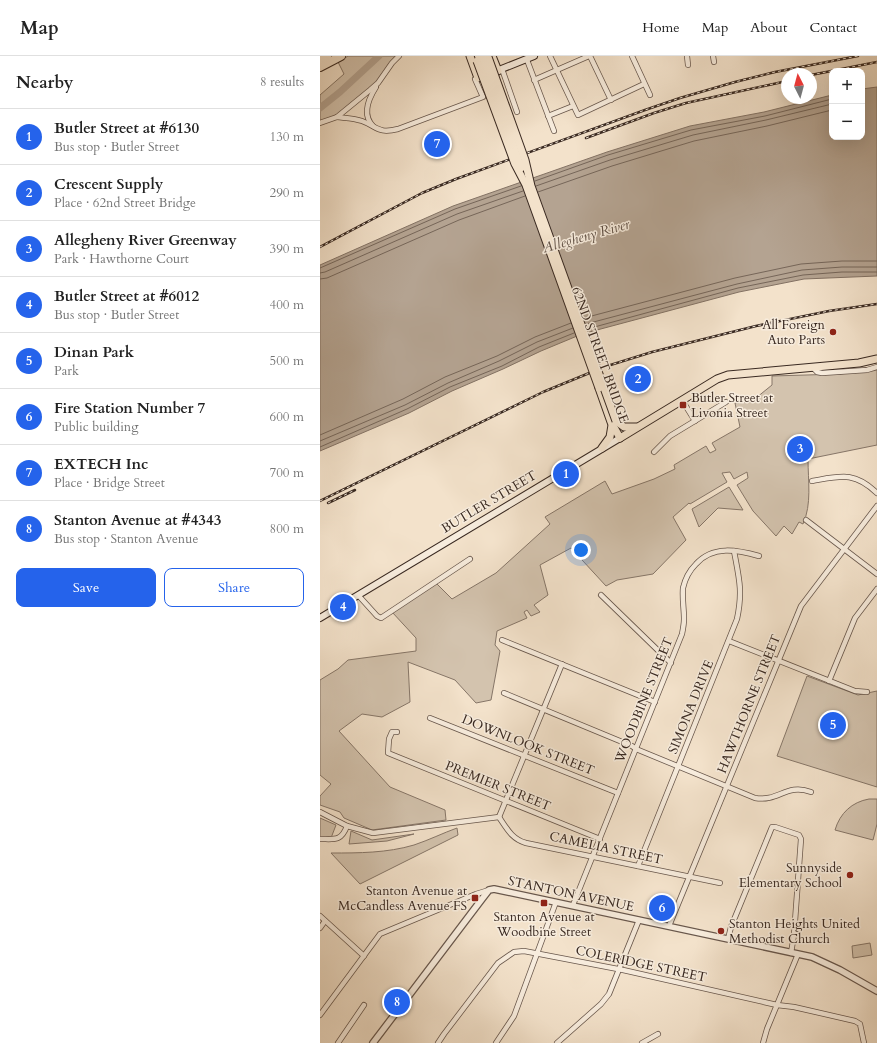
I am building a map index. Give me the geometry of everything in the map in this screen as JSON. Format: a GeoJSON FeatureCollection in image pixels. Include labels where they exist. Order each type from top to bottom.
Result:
{"type":"FeatureCollection","features":[{"type":"Feature","properties":{"kind":"highway"},"geometry":{"type":"LineString","coordinates":[[320,58],[327,56]]}},
{"type":"Feature","properties":{"kind":"highway"},"geometry":{"type":"LineString","coordinates":[[320,67],[341,56]]}},
{"type":"Feature","properties":{"kind":"highway"},"geometry":{"type":"LineString","coordinates":[[470,56],[477,79]]}},
{"type":"Feature","properties":{"kind":"highway"},"geometry":{"type":"LineString","coordinates":[[483,57],[500,70]]}},
{"type":"Feature","properties":{"kind":"highway"},"geometry":{"type":"LineString","coordinates":[[483,57],[528,186]]}},
{"type":"Feature","properties":{"kind":"highway","name":"62ND STREET BRIDGE"},"geometry":{"type":"LineString","coordinates":[[483,57],[525,160],[528,186]]}},
{"type":"Feature","properties":{"kind":"highway","name":"62ND STREET BRIDGE"},"geometry":{"type":"LineString","coordinates":[[483,57],[515,164],[528,186],[620,438]]}},
{"type":"Feature","properties":{"kind":"highway","name":"BUTLER STREET"},"geometry":{"type":"LineString","coordinates":[[620,438],[721,377],[732,374],[859,364],[877,359]]}},
{"type":"Feature","properties":{"kind":"highway"},"geometry":{"type":"LineString","coordinates":[[602,448],[609,440],[616,426],[630,428],[638,427]]}},
{"type":"Feature","properties":{"kind":"main road"},"geometry":{"type":"LineString","coordinates":[[477,79],[534,56]]}},
{"type":"Feature","properties":{"kind":"main road","name":"BUTLER STREET"},"geometry":{"type":"LineString","coordinates":[[320,618],[620,438]]}},
{"type":"Feature","properties":{"kind":"street"},"geometry":{"type":"LineString","coordinates":[[377,129],[370,123],[367,108],[368,100],[392,63],[399,56]]}},
{"type":"Feature","properties":{"kind":"street"},"geometry":{"type":"LineString","coordinates":[[550,56],[578,115],[644,84]]}},
{"type":"Feature","properties":{"kind":"street"},"geometry":{"type":"LineString","coordinates":[[534,80],[590,56],[611,100]]}},
{"type":"Feature","properties":{"kind":"street"},"geometry":{"type":"LineString","coordinates":[[632,56],[650,95]]}},
{"type":"Feature","properties":{"kind":"street"},"geometry":{"type":"LineString","coordinates":[[686,56],[688,65]]}},
{"type":"Feature","properties":{"kind":"street"},"geometry":{"type":"LineString","coordinates":[[713,56],[714,62]]}},
{"type":"Feature","properties":{"kind":"street"},"geometry":{"type":"LineString","coordinates":[[527,60],[554,131]]}},
{"type":"Feature","properties":{"kind":"street"},"geometry":{"type":"LineString","coordinates":[[500,70],[516,112]]}},
{"type":"Feature","properties":{"kind":"street"},"geometry":{"type":"LineString","coordinates":[[337,117],[363,122],[387,132],[483,97],[477,79]]}},
{"type":"Feature","properties":{"kind":"street"},"geometry":{"type":"LineString","coordinates":[[320,123],[337,117],[378,83]]}},
{"type":"Feature","properties":{"kind":"street"},"geometry":{"type":"LineString","coordinates":[[548,116],[574,106]]}},
{"type":"Feature","properties":{"kind":"street"},"geometry":{"type":"LineString","coordinates":[[812,367],[817,372],[822,373],[867,370],[877,367]]}},
{"type":"Feature","properties":{"kind":"street"},"geometry":{"type":"LineString","coordinates":[[682,400],[695,421]]}},
{"type":"Feature","properties":{"kind":"street"},"geometry":{"type":"LineString","coordinates":[[654,452],[667,439],[726,402]]}},
{"type":"Feature","properties":{"kind":"street"},"geometry":{"type":"LineString","coordinates":[[812,481],[849,477],[858,479],[867,484],[877,493]]}},
{"type":"Feature","properties":{"kind":"street","name":"HAWTHORNE STREET"},"geometry":{"type":"LineString","coordinates":[[670,926],[801,606],[877,506]]}},
{"type":"Feature","properties":{"kind":"street"},"geometry":{"type":"LineString","coordinates":[[806,520],[877,574]]}},
{"type":"Feature","properties":{"kind":"street","name":"WOODBINE STREET"},"geometry":{"type":"LineString","coordinates":[[573,905],[682,634],[684,619],[683,588],[691,569],[698,561],[716,551],[744,552],[758,556]]}},
{"type":"Feature","properties":{"kind":"street","name":"SIMONA DRIVE"},"geometry":{"type":"LineString","coordinates":[[638,866],[737,619],[740,603],[739,574],[734,551]]}},
{"type":"Feature","properties":{"kind":"street"},"geometry":{"type":"LineString","coordinates":[[358,595],[377,616],[381,618],[470,560]]}},
{"type":"Feature","properties":{"kind":"street"},"geometry":{"type":"LineString","coordinates":[[829,681],[855,618],[877,589]]}},
{"type":"Feature","properties":{"kind":"street"},"geometry":{"type":"LineString","coordinates":[[601,595],[671,663]]}},
{"type":"Feature","properties":{"kind":"street"},"geometry":{"type":"LineString","coordinates":[[502,640],[655,702]]}},
{"type":"Feature","properties":{"kind":"street"},"geometry":{"type":"LineString","coordinates":[[729,641],[856,691],[867,692]]}},
{"type":"Feature","properties":{"kind":"street"},"geometry":{"type":"LineString","coordinates":[[320,812],[347,826],[373,834],[499,817],[562,664]]}},
{"type":"Feature","properties":{"kind":"street"},"geometry":{"type":"LineString","coordinates":[[504,693],[633,746],[636,750],[755,798],[770,798],[792,789],[802,789],[811,792]]}},
{"type":"Feature","properties":{"kind":"street","name":"DOWNLOOK STREET"},"geometry":{"type":"LineString","coordinates":[[430,718],[618,793]]}},
{"type":"Feature","properties":{"kind":"street","name":"PREMIER STREET"},"geometry":{"type":"LineString","coordinates":[[397,732],[392,732],[390,736],[388,754],[600,839]]}},
{"type":"Feature","properties":{"kind":"street","name":"CAMELIA STREET"},"geometry":{"type":"LineString","coordinates":[[499,817],[512,836],[518,841],[720,883]]}},
{"type":"Feature","properties":{"kind":"street"},"geometry":{"type":"LineString","coordinates":[[320,839],[338,839],[345,832],[347,826]]}},
{"type":"Feature","properties":{"kind":"street"},"geometry":{"type":"LineString","coordinates":[[728,939],[734,919],[772,828],[775,827],[801,836],[794,935],[791,953]]}},
{"type":"Feature","properties":{"kind":"street","name":"STANTON AVENUE"},"geometry":{"type":"LineString","coordinates":[[373,1043],[489,890],[498,889],[821,960],[877,991]]}},
{"type":"Feature","properties":{"kind":"street"},"geometry":{"type":"LineString","coordinates":[[320,1015],[380,934],[489,890]]}},
{"type":"Feature","properties":{"kind":"street"},"geometry":{"type":"LineString","coordinates":[[496,1043],[514,1016],[556,902]]}},
{"type":"Feature","properties":{"kind":"street"},"geometry":{"type":"LineString","coordinates":[[320,916],[364,956]]}},
{"type":"Feature","properties":{"kind":"street"},"geometry":{"type":"LineString","coordinates":[[557,1043],[602,1004],[609,994],[639,920]]}},
{"type":"Feature","properties":{"kind":"street"},"geometry":{"type":"LineString","coordinates":[[320,928],[325,921]]}},
{"type":"Feature","properties":{"kind":"street","name":"COLERIDGE STREET"},"geometry":{"type":"LineString","coordinates":[[438,1043],[498,963],[514,952],[524,951],[855,1021],[860,1024],[864,1043]]}},
{"type":"Feature","properties":{"kind":"street"},"geometry":{"type":"LineString","coordinates":[[763,1043],[767,1029],[798,954]]}},
{"type":"Feature","properties":{"kind":"street"},"geometry":{"type":"LineString","coordinates":[[338,1043],[364,1005]]}},
{"type":"Feature","properties":{"kind":"street"},"geometry":{"type":"LineString","coordinates":[[642,1043],[658,1034]]}},
{"type":"Feature","properties":{"kind":"shaded area"},"geometry":{"type":"Polygon","coordinates":[[[348,56],[399,56],[378,83],[337,117],[320,123],[320,95],[344,74],[338,62],[348,56]]]}},
{"type":"Feature","properties":{"kind":"shaded area"},"geometry":{"type":"Polygon","coordinates":[[[877,369],[877,445],[808,459],[808,508],[803,524],[799,522],[792,534],[784,526],[776,536],[753,511],[737,485],[748,478],[747,472],[734,479],[730,472],[722,473],[727,482],[690,504],[689,503],[673,517],[686,540],[653,574],[617,580],[606,586],[571,548],[540,565],[548,595],[534,605],[540,612],[531,616],[527,610],[524,612],[527,618],[497,631],[495,645],[500,651],[491,700],[476,703],[455,680],[408,662],[410,702],[382,717],[362,714],[339,731],[390,787],[445,810],[446,820],[372,830],[344,818],[340,812],[320,805],[320,796],[331,784],[320,775],[320,680],[338,669],[348,660],[416,651],[416,638],[392,612],[436,583],[452,599],[496,573],[550,524],[545,517],[605,481],[612,494],[654,479],[675,469],[674,465],[706,446],[710,453],[716,450],[712,443],[740,427],[735,403],[751,402],[772,385],[772,376],[840,374],[877,369]]]}},
{"type":"Feature","properties":{"kind":"shaded area"},"geometry":{"type":"Polygon","coordinates":[[[729,487],[743,510],[718,508],[699,527],[692,509],[729,487]]]}},
{"type":"Feature","properties":{"kind":"shaded area"},"geometry":{"type":"Polygon","coordinates":[[[807,676],[858,695],[877,691],[877,787],[777,756],[807,676]]]}},
{"type":"Feature","properties":{"kind":"shaded area"},"geometry":{"type":"Polygon","coordinates":[[[877,799],[877,824],[873,840],[835,830],[840,818],[848,809],[863,800],[877,799]]]}},
{"type":"Feature","properties":{"kind":"shaded area"},"geometry":{"type":"Polygon","coordinates":[[[320,818],[336,825],[331,838],[320,837],[320,818]]]}},
{"type":"Feature","properties":{"kind":"shaded area"},"geometry":{"type":"Polygon","coordinates":[[[457,828],[458,835],[360,884],[331,853],[394,850],[420,843],[457,828]]]}},
{"type":"Feature","properties":{"kind":"shaded area"},"geometry":{"type":"Polygon","coordinates":[[[351,831],[372,840],[414,834],[387,841],[349,844],[351,831]]]}},
{"type":"Feature","properties":{"kind":"shaded area"},"geometry":{"type":"Polygon","coordinates":[[[870,943],[872,955],[853,958],[852,946],[870,943]]]}},
{"type":"Feature","properties":{"kind":"water","name":"Allegheny River"},"geometry":{"type":"Polygon","coordinates":[[[877,87],[877,276],[804,279],[739,292],[582,334],[452,391],[409,413],[320,451],[320,265],[453,206],[607,152],[690,126],[764,112],[796,104],[817,104],[817,99],[829,96],[829,140],[865,140],[865,89],[877,87]]]}},
{"type":"Feature","properties":{"kind":"waterway"},"geometry":{"type":"LineString","coordinates":[[320,108],[340,92],[379,56]]}},
{"type":"Feature","properties":{"kind":"railway"},"geometry":{"type":"LineString","coordinates":[[320,247],[422,193],[456,179],[645,110],[735,82],[775,72],[858,56]]}},
{"type":"Feature","properties":{"kind":"railway"},"geometry":{"type":"LineString","coordinates":[[817,74],[877,62]]}},
{"type":"Feature","properties":{"kind":"railway"},"geometry":{"type":"LineString","coordinates":[[586,138],[686,103],[781,82]]}},
{"type":"Feature","properties":{"kind":"railway"},"geometry":{"type":"LineString","coordinates":[[320,501],[543,392],[604,367],[652,352],[756,326],[829,311],[877,304]]}},
{"type":"Feature","properties":{"kind":"railway"},"geometry":{"type":"LineString","coordinates":[[328,503],[355,490]]}},
{"type":"Feature","properties":{"kind":"place","name":"EXTECH Inc"},"geometry":{"type":"Point","coordinates":[437,144]}},
{"type":"Feature","properties":{"kind":"place","name":"All Foreign Auto Parts"},"geometry":{"type":"Point","coordinates":[833,332]}},
{"type":"Feature","properties":{"kind":"place","name":"Crescent Supply"},"geometry":{"type":"Point","coordinates":[638,379]}},
{"type":"Feature","properties":{"kind":"place","name":"Butler Street at Livonia Street"},"geometry":{"type":"Point","coordinates":[683,405]}},
{"type":"Feature","properties":{"kind":"place","name":"Allegheny River Greenway"},"geometry":{"type":"Point","coordinates":[800,449]}},
{"type":"Feature","properties":{"kind":"place","name":"Butler Street at #6130"},"geometry":{"type":"Point","coordinates":[566,474]}},
{"type":"Feature","properties":{"kind":"place","name":"Butler Street at #6012"},"geometry":{"type":"Point","coordinates":[343,607]}},
{"type":"Feature","properties":{"kind":"place","name":"Dinan Park"},"geometry":{"type":"Point","coordinates":[833,725]}},
{"type":"Feature","properties":{"kind":"place","name":"Sunnyside Elementary School"},"geometry":{"type":"Point","coordinates":[850,875]}},
{"type":"Feature","properties":{"kind":"place","name":"Stanton Avenue at McCandless Avenue FS"},"geometry":{"type":"Point","coordinates":[475,898]}},
{"type":"Feature","properties":{"kind":"place","name":"Stanton Avenue at Woodbine Street"},"geometry":{"type":"Point","coordinates":[544,903]}},
{"type":"Feature","properties":{"kind":"place","name":"Fire Station Number 7"},"geometry":{"type":"Point","coordinates":[662,908]}},
{"type":"Feature","properties":{"kind":"place","name":"Stanton Heights United Methodist Church"},"geometry":{"type":"Point","coordinates":[721,931]}},
{"type":"Feature","properties":{"kind":"place","name":"Stanton Avenue at #4343"},"geometry":{"type":"Point","coordinates":[397,1002]}}]}
